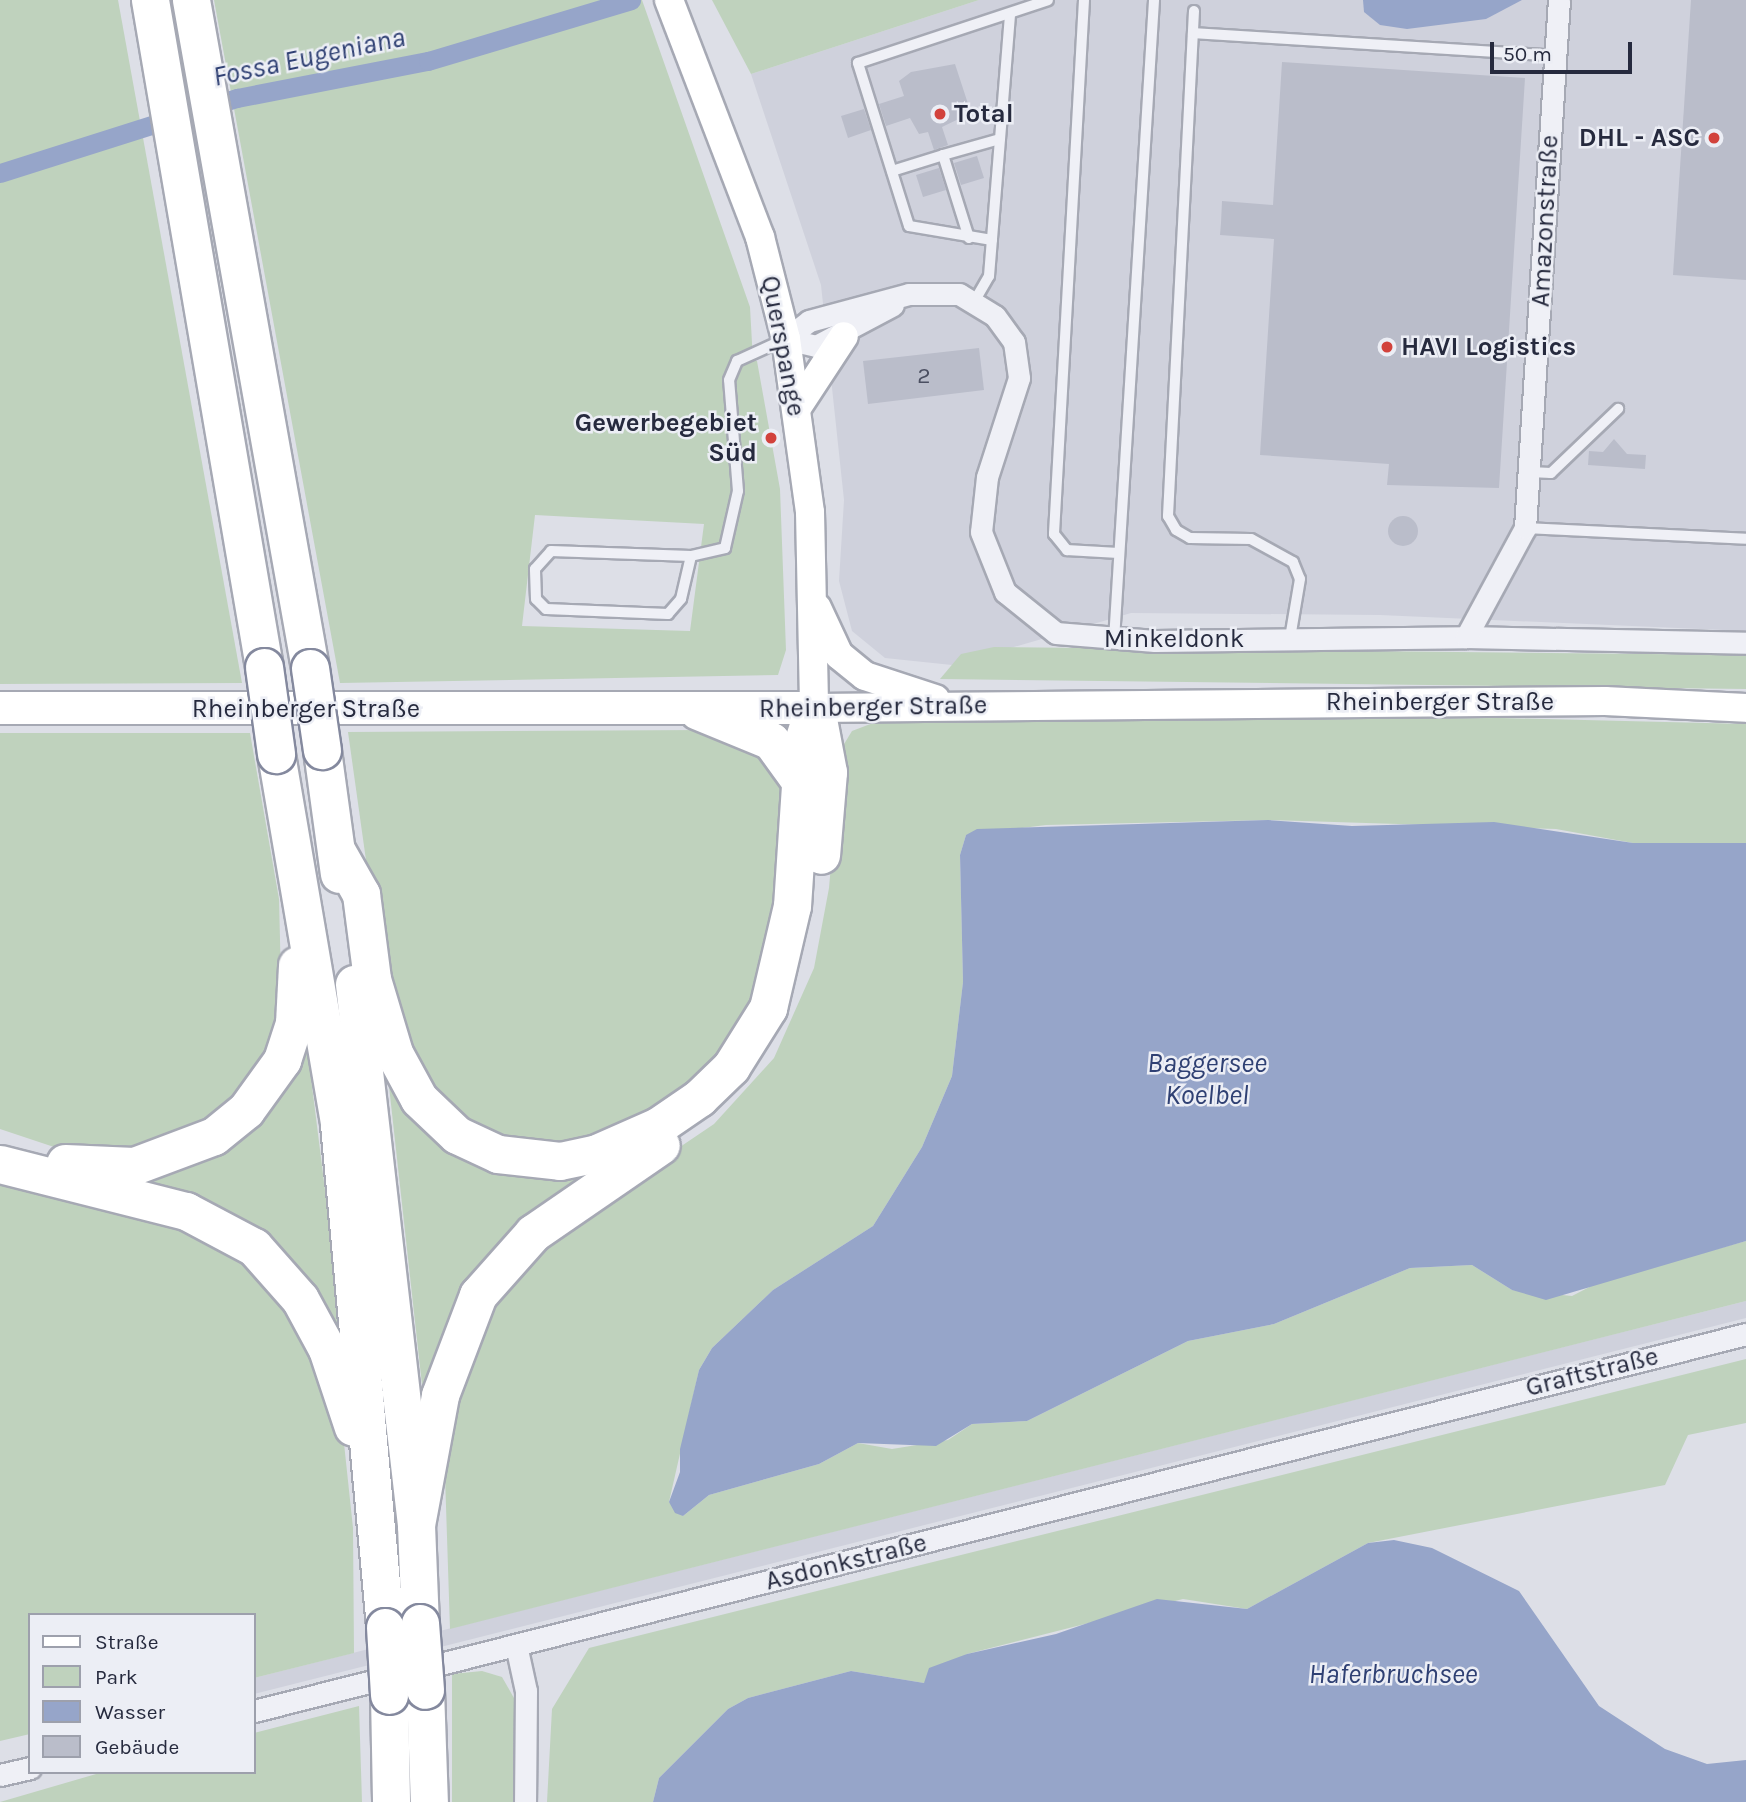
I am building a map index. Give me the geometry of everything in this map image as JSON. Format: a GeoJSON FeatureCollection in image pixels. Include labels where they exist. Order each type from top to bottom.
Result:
{"type":"FeatureCollection","features":[{"type":"Feature","properties":{"kind":"highway"},"geometry":{"type":"LineString","coordinates":[[150,0],[339,1124],[385,1627],[391,1802]]}},
{"type":"Feature","properties":{"kind":"highway"},"geometry":{"type":"LineString","coordinates":[[191,0],[310,668],[375,1136],[416,1525],[429,1802]]}},
{"type":"Feature","properties":{"kind":"highway"},"geometry":{"type":"LineString","coordinates":[[336,850],[361,894],[372,979],[394,1053],[419,1099],[478,1146],[517,1158],[560,1161],[597,1153],[658,1126],[699,1098],[751,1039],[782,964],[803,741],[814,708]]}},
{"type":"Feature","properties":{"kind":"highway"},"geometry":{"type":"LineString","coordinates":[[416,1525],[440,1395],[478,1295],[533,1233],[723,1100],[748,1076],[788,1013],[805,971],[826,804],[825,740],[814,708]]}},
{"type":"Feature","properties":{"kind":"highway"},"geometry":{"type":"LineString","coordinates":[[698,711],[771,741],[800,780]]}},
{"type":"Feature","properties":{"kind":"highway"},"geometry":{"type":"LineString","coordinates":[[0,1143],[91,1167],[134,1166],[215,1136],[246,1110],[282,1060],[294,1023],[295,940],[305,913]]}},
{"type":"Feature","properties":{"kind":"highway"},"geometry":{"type":"LineString","coordinates":[[0,1164],[186,1211],[269,1260],[327,1349],[375,1500]]}},
{"type":"Feature","properties":{"kind":"main road","name":"Querspange"},"geometry":{"type":"LineString","coordinates":[[669,0],[761,237],[786,339],[810,512],[814,708]]}},
{"type":"Feature","properties":{"kind":"main road"},"geometry":{"type":"LineString","coordinates":[[796,409],[844,336]]}},
{"type":"Feature","properties":{"kind":"main road"},"geometry":{"type":"LineString","coordinates":[[813,599],[839,655],[865,676],[955,705]]}},
{"type":"Feature","properties":{"kind":"main road","name":"Rheinberger Straße"},"geometry":{"type":"LineString","coordinates":[[0,708],[698,711],[955,705],[1605,701],[1746,708]]}},
{"type":"Feature","properties":{"kind":"street","name":"Amazonstraße"},"geometry":{"type":"LineString","coordinates":[[1466,637],[1525,528],[1531,472],[1559,0]]}},
{"type":"Feature","properties":{"kind":"street","name":"Minkeldonk"},"geometry":{"type":"LineString","coordinates":[[786,339],[809,321],[909,294],[941,291],[974,302],[1005,328],[1020,358],[1015,399],[981,509],[993,571],[1023,609],[1056,632],[1114,640],[1466,637],[1746,643]]}},
{"type":"Feature","properties":{"kind":"street","name":"Minkeldonk"},"geometry":{"type":"LineString","coordinates":[[786,339],[816,346],[844,336],[909,294]]}},
{"type":"Feature","properties":{"kind":"street","name":"Graftstraße"},"geometry":{"type":"LineString","coordinates":[[1437,1410],[1746,1334]]}},
{"type":"Feature","properties":{"kind":"street","name":"Asdonkstraße"},"geometry":{"type":"LineString","coordinates":[[256,1710],[1437,1410]]}},
{"type":"Feature","properties":{"kind":"street"},"geometry":{"type":"LineString","coordinates":[[516,1645],[526,1691],[524,1802]]}},
{"type":"Feature","properties":{"kind":"street"},"geometry":{"type":"LineString","coordinates":[[0,1775],[28,1768]]}},
{"type":"Feature","properties":{"kind":"lane"},"geometry":{"type":"LineString","coordinates":[[992,240],[909,226],[858,63],[1048,0]]}},
{"type":"Feature","properties":{"kind":"lane"},"geometry":{"type":"LineString","coordinates":[[1084,0],[1054,534],[1067,550],[1118,553]]}},
{"type":"Feature","properties":{"kind":"lane"},"geometry":{"type":"LineString","coordinates":[[1114,640],[1154,0]]}},
{"type":"Feature","properties":{"kind":"lane"},"geometry":{"type":"LineString","coordinates":[[1194,11],[1168,516],[1176,530],[1190,538],[1251,539],[1293,562],[1300,579],[1290,638]]}},
{"type":"Feature","properties":{"kind":"lane"},"geometry":{"type":"LineString","coordinates":[[974,302],[989,275],[1010,14]]}},
{"type":"Feature","properties":{"kind":"lane"},"geometry":{"type":"LineString","coordinates":[[1193,33],[1285,41],[1555,56]]}},
{"type":"Feature","properties":{"kind":"lane"},"geometry":{"type":"LineString","coordinates":[[892,171],[1000,139]]}},
{"type":"Feature","properties":{"kind":"lane"},"geometry":{"type":"LineString","coordinates":[[943,155],[969,237]]}},
{"type":"Feature","properties":{"kind":"lane"},"geometry":{"type":"LineString","coordinates":[[691,556],[681,599],[668,614],[546,609],[536,599],[535,569],[551,551],[691,556],[725,548],[733,532],[738,491],[729,380],[737,361],[786,339]]}},
{"type":"Feature","properties":{"kind":"lane"},"geometry":{"type":"LineString","coordinates":[[1531,472],[1551,472],[1618,409]]}},
{"type":"Feature","properties":{"kind":"lane"},"geometry":{"type":"LineString","coordinates":[[1525,528],[1746,539]]}},
{"type":"Feature","properties":{"kind":"shaded area"},"geometry":{"type":"Polygon","coordinates":[[[979,0],[1746,0],[1746,631],[1380,615],[1131,613],[952,665],[885,658],[852,631],[839,581],[844,500],[821,285],[751,74],[979,0]]]}},
{"type":"Feature","properties":{"kind":"shaded area"},"geometry":{"type":"Polygon","coordinates":[[[1746,1301],[1746,1318],[256,1693],[256,1677],[1746,1301]]]}},
{"type":"Feature","properties":{"kind":"green space"},"geometry":{"type":"Polygon","coordinates":[[[0,0],[118,0],[242,683],[0,684],[0,0]]]}},
{"type":"Feature","properties":{"kind":"green space"},"geometry":{"type":"Polygon","coordinates":[[[214,0],[642,0],[750,307],[753,361],[757,361],[780,489],[786,650],[778,675],[340,683],[214,0]],[[535,515],[522,626],[690,631],[704,524],[535,515]]]}},
{"type":"Feature","properties":{"kind":"green space"},"geometry":{"type":"Polygon","coordinates":[[[712,0],[979,0],[751,74],[712,0]]]}},
{"type":"Feature","properties":{"kind":"green space"},"geometry":{"type":"Polygon","coordinates":[[[994,647],[1746,655],[1746,689],[940,679],[961,654],[994,647]]]}},
{"type":"Feature","properties":{"kind":"green space"},"geometry":{"type":"Polygon","coordinates":[[[1499,718],[1746,724],[1746,843],[1633,843],[1556,829],[1268,820],[1046,825],[966,835],[960,855],[963,982],[952,1076],[922,1147],[873,1226],[773,1290],[712,1348],[699,1370],[669,1502],[683,1516],[709,1495],[819,1464],[858,1443],[892,1449],[948,1440],[972,1424],[1027,1421],[1188,1341],[1274,1324],[1410,1268],[1472,1265],[1512,1290],[1572,1296],[1601,1281],[1746,1241],[1746,1301],[450,1629],[444,1445],[482,1313],[532,1247],[714,1124],[774,1058],[814,968],[829,888],[841,749],[852,731],[873,723],[1499,718]]]}},
{"type":"Feature","properties":{"kind":"green space"},"geometry":{"type":"Polygon","coordinates":[[[704,730],[742,735],[785,770],[777,944],[738,1032],[676,1100],[612,1135],[531,1146],[469,1126],[425,1085],[381,967],[348,732],[704,730]]]}},
{"type":"Feature","properties":{"kind":"green space"},"geometry":{"type":"Polygon","coordinates":[[[0,733],[250,733],[279,899],[282,1021],[258,1079],[192,1134],[139,1151],[63,1150],[0,1129],[0,733]]]}},
{"type":"Feature","properties":{"kind":"green space"},"geometry":{"type":"Polygon","coordinates":[[[304,1022],[343,1346],[316,1302],[140,1187],[130,1172],[182,1160],[304,1022]]]}},
{"type":"Feature","properties":{"kind":"green space"},"geometry":{"type":"Polygon","coordinates":[[[387,1068],[454,1139],[612,1155],[544,1210],[425,1412],[387,1068]]]}},
{"type":"Feature","properties":{"kind":"green space"},"geometry":{"type":"Polygon","coordinates":[[[0,1176],[155,1213],[232,1248],[306,1328],[341,1415],[353,1528],[354,1653],[256,1678],[256,1613],[28,1613],[28,1734],[0,1741],[0,1176]]]}},
{"type":"Feature","properties":{"kind":"green space"},"geometry":{"type":"Polygon","coordinates":[[[1746,1359],[1746,1423],[1688,1435],[1665,1485],[1368,1543],[1247,1609],[1183,1599],[967,1654],[924,1683],[851,1671],[748,1698],[728,1709],[659,1778],[653,1802],[547,1802],[552,1709],[589,1648],[1746,1359]]]}},
{"type":"Feature","properties":{"kind":"green space"},"geometry":{"type":"Polygon","coordinates":[[[482,1671],[502,1677],[519,1707],[515,1802],[452,1802],[452,1674],[482,1671]]]}},
{"type":"Feature","properties":{"kind":"green space"},"geometry":{"type":"Polygon","coordinates":[[[359,1706],[362,1802],[0,1802],[96,1774],[256,1774],[256,1732],[359,1706]]]}},
{"type":"Feature","properties":{"kind":"water"},"geometry":{"type":"Polygon","coordinates":[[[1363,0],[1522,0],[1486,19],[1407,29],[1380,25],[1364,12],[1363,0]]]}},
{"type":"Feature","properties":{"kind":"water","name":"Baggersee Koelbel"},"geometry":{"type":"Polygon","coordinates":[[[1268,820],[1352,826],[1494,822],[1633,843],[1746,843],[1746,1241],[1546,1300],[1512,1290],[1472,1265],[1410,1268],[1274,1324],[1188,1341],[1027,1421],[972,1424],[936,1446],[858,1443],[819,1464],[709,1495],[683,1516],[675,1513],[669,1502],[680,1472],[680,1449],[699,1370],[712,1348],[773,1290],[873,1226],[922,1147],[952,1076],[963,982],[960,855],[966,835],[977,829],[1268,820]]]}},
{"type":"Feature","properties":{"kind":"water","name":"Haferbruchsee"},"geometry":{"type":"Polygon","coordinates":[[[1394,1540],[1432,1548],[1519,1591],[1599,1706],[1665,1749],[1707,1764],[1746,1760],[1746,1802],[653,1802],[659,1778],[728,1709],[748,1698],[851,1671],[924,1683],[929,1668],[967,1654],[1056,1634],[1157,1599],[1247,1609],[1368,1543],[1394,1540]]]}},
{"type":"Feature","properties":{"kind":"building","name":"DHL - ASC"},"geometry":{"type":"Polygon","coordinates":[[[1691,0],[1746,0],[1746,280],[1673,275],[1691,0]]]}},
{"type":"Feature","properties":{"kind":"building","name":"HAVI Logistics"},"geometry":{"type":"Polygon","coordinates":[[[1282,62],[1525,78],[1499,488],[1387,485],[1389,464],[1260,455],[1274,239],[1220,235],[1222,201],[1273,205],[1282,62]]]}},
{"type":"Feature","properties":{"kind":"building"},"geometry":{"type":"Polygon","coordinates":[[[955,64],[971,113],[942,127],[948,145],[934,150],[928,132],[919,134],[910,118],[886,126],[879,104],[904,96],[899,81],[911,72],[955,64]]]}},
{"type":"Feature","properties":{"kind":"building"},"geometry":{"type":"Polygon","coordinates":[[[864,109],[871,130],[848,138],[841,116],[864,109]]]}},
{"type":"Feature","properties":{"kind":"building"},"geometry":{"type":"Polygon","coordinates":[[[977,156],[984,178],[961,185],[954,163],[977,156]]]}},
{"type":"Feature","properties":{"kind":"building"},"geometry":{"type":"Polygon","coordinates":[[[939,168],[946,190],[923,197],[916,175],[939,168]]]}},
{"type":"Feature","properties":{"kind":"building"},"geometry":{"type":"Polygon","coordinates":[[[979,348],[984,390],[868,404],[863,361],[979,348]]]}},
{"type":"Feature","properties":{"kind":"building"},"geometry":{"type":"Polygon","coordinates":[[[1614,439],[1627,454],[1646,455],[1645,469],[1588,465],[1589,451],[1603,452],[1614,439]]]}},
{"type":"Feature","properties":{"kind":"building"},"geometry":{"type":"Polygon","coordinates":[[[1403,516],[1414,520],[1418,531],[1414,542],[1403,546],[1392,542],[1388,531],[1392,520],[1403,516]]]}},
{"type":"Feature","properties":{"kind":"waterway","name":"Fossa Eugeniana"},"geometry":{"type":"LineString","coordinates":[[0,173],[237,98],[428,61],[631,0]]}},
{"type":"Feature","properties":{"kind":"place","name":"Total"},"geometry":{"type":"Point","coordinates":[940,114]}},
{"type":"Feature","properties":{"kind":"place","name":"DHL - ASC"},"geometry":{"type":"Point","coordinates":[1714,138]}},
{"type":"Feature","properties":{"kind":"place","name":"HAVI Logistics"},"geometry":{"type":"Point","coordinates":[1387,347]}},
{"type":"Feature","properties":{"kind":"place","name":"Gewerbegebiet Süd"},"geometry":{"type":"Point","coordinates":[771,438]}}]}
